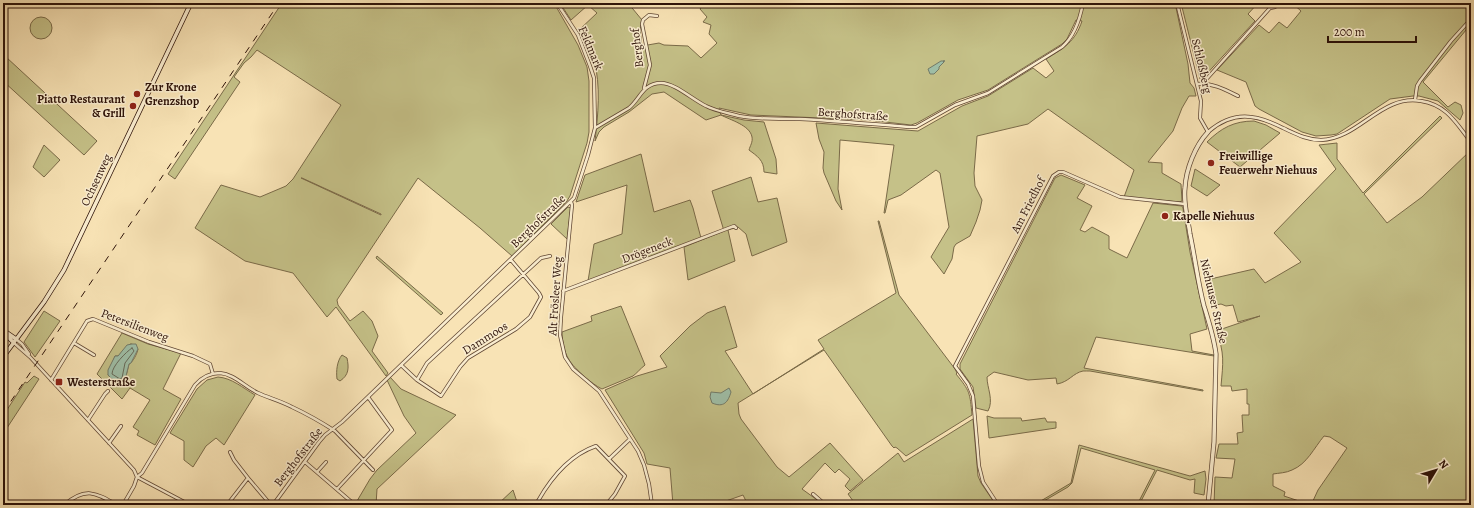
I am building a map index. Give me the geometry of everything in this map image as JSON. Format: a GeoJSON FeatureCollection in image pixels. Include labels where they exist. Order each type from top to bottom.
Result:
{"type":"FeatureCollection","features":[{"type":"Feature","properties":{"kind":"main road","name":"Ochsenweg"},"geometry":{"type":"LineString","coordinates":[[3,357],[56,283],[72,255],[190,3]]}},
{"type":"Feature","properties":{"kind":"main road","name":"Niehuuser Straße"},"geometry":{"type":"LineString","coordinates":[[1208,132],[1198,145],[1189,170],[1185,188],[1186,204],[1200,288],[1216,354],[1214,442],[1208,505]]}},
{"type":"Feature","properties":{"kind":"main road"},"geometry":{"type":"LineString","coordinates":[[3,331],[15,341]]}},
{"type":"Feature","properties":{"kind":"street","name":"Feldmark"},"geometry":{"type":"LineString","coordinates":[[557,3],[578,35],[594,78],[595,128]]}},
{"type":"Feature","properties":{"kind":"street","name":"Berghofstraße"},"geometry":{"type":"LineString","coordinates":[[644,89],[658,83],[666,83],[712,109],[740,116],[756,118],[829,120],[916,127],[955,105],[988,93],[1062,46],[1074,32],[1084,3]]}},
{"type":"Feature","properties":{"kind":"street","name":"Schloßberg"},"geometry":{"type":"LineString","coordinates":[[1177,3],[1201,101],[1200,118],[1208,132]]}},
{"type":"Feature","properties":{"kind":"street"},"geometry":{"type":"LineString","coordinates":[[1203,83],[1270,8],[1271,3]]}},
{"type":"Feature","properties":{"kind":"street"},"geometry":{"type":"LineString","coordinates":[[1270,8],[1275,7],[1280,3]]}},
{"type":"Feature","properties":{"kind":"street","name":"Berghof"},"geometry":{"type":"LineString","coordinates":[[644,89],[650,65],[642,24],[643,20],[649,15],[657,16]]}},
{"type":"Feature","properties":{"kind":"street"},"geometry":{"type":"LineString","coordinates":[[1415,100],[1417,86],[1420,81],[1451,41],[1471,19]]}},
{"type":"Feature","properties":{"kind":"street"},"geometry":{"type":"LineString","coordinates":[[1197,84],[1203,83],[1216,86],[1238,96]]}},
{"type":"Feature","properties":{"kind":"street"},"geometry":{"type":"LineString","coordinates":[[595,128],[633,105],[644,89]]}},
{"type":"Feature","properties":{"kind":"street"},"geometry":{"type":"LineString","coordinates":[[1208,132],[1224,120],[1247,116],[1267,120],[1305,138],[1328,139],[1340,136],[1350,131],[1391,105],[1415,100],[1433,104],[1447,112],[1471,142]]}},
{"type":"Feature","properties":{"kind":"street","name":"Berghofstraße"},"geometry":{"type":"LineString","coordinates":[[272,505],[319,442],[332,429],[342,422],[571,202],[580,181],[595,128]]}},
{"type":"Feature","properties":{"kind":"street","name":"Am Friedhof"},"geometry":{"type":"LineString","coordinates":[[998,505],[981,477],[973,396],[968,384],[955,366],[1055,173],[1063,172],[1120,197],[1186,204]]}},
{"type":"Feature","properties":{"kind":"street","name":"Alt Frösleer Weg"},"geometry":{"type":"LineString","coordinates":[[571,202],[572,205],[560,334],[565,357],[573,369],[599,391],[641,457],[649,484],[652,505]]}},
{"type":"Feature","properties":{"kind":"street","name":"Drögeneck"},"geometry":{"type":"LineString","coordinates":[[564,291],[734,226],[736,228]]}},
{"type":"Feature","properties":{"kind":"street","name":"Dammoos"},"geometry":{"type":"LineString","coordinates":[[417,380],[427,363],[541,258],[550,256]]}},
{"type":"Feature","properties":{"kind":"street","name":"Dammoos"},"geometry":{"type":"LineString","coordinates":[[401,365],[417,380],[441,396],[460,367],[468,358],[516,330],[530,317],[541,297],[524,274],[511,260]]}},
{"type":"Feature","properties":{"kind":"street","name":"Petersilienweg"},"geometry":{"type":"LineString","coordinates":[[51,380],[89,319],[93,319],[149,342],[193,356],[210,364],[213,374]]}},
{"type":"Feature","properties":{"kind":"street"},"geometry":{"type":"LineString","coordinates":[[15,341],[134,470],[138,477],[190,505]]}},
{"type":"Feature","properties":{"kind":"street"},"geometry":{"type":"LineString","coordinates":[[74,344],[94,355]]}},
{"type":"Feature","properties":{"kind":"street"},"geometry":{"type":"LineString","coordinates":[[123,505],[138,477],[142,473],[195,385],[203,377],[213,374],[232,377],[257,393],[293,407],[332,429],[373,470]]}},
{"type":"Feature","properties":{"kind":"street"},"geometry":{"type":"LineString","coordinates":[[88,420],[108,391]]}},
{"type":"Feature","properties":{"kind":"street"},"geometry":{"type":"LineString","coordinates":[[337,489],[392,430],[368,396]]}},
{"type":"Feature","properties":{"kind":"street"},"geometry":{"type":"LineString","coordinates":[[109,443],[121,426]]}},
{"type":"Feature","properties":{"kind":"street"},"geometry":{"type":"LineString","coordinates":[[609,459],[630,439]]}},
{"type":"Feature","properties":{"kind":"street"},"geometry":{"type":"LineString","coordinates":[[539,505],[538,501],[550,483],[566,465],[596,446],[625,476],[618,490],[606,505]]}},
{"type":"Feature","properties":{"kind":"street"},"geometry":{"type":"LineString","coordinates":[[230,452],[234,460],[248,478],[272,505]]}},
{"type":"Feature","properties":{"kind":"street"},"geometry":{"type":"LineString","coordinates":[[305,462],[355,505]]}},
{"type":"Feature","properties":{"kind":"street"},"geometry":{"type":"LineString","coordinates":[[317,472],[326,462]]}},
{"type":"Feature","properties":{"kind":"street"},"geometry":{"type":"LineString","coordinates":[[227,505],[248,478]]}},
{"type":"Feature","properties":{"kind":"street"},"geometry":{"type":"LineString","coordinates":[[64,505],[76,496],[89,493],[100,496],[117,505]]}},
{"type":"Feature","properties":{"kind":"street"},"geometry":{"type":"LineString","coordinates":[[813,494],[821,501],[823,505]]}},
{"type":"Feature","properties":{"kind":"shaded area"},"geometry":{"type":"Polygon","coordinates":[[[282,3],[554,3],[578,45],[587,67],[589,81],[589,132],[587,143],[570,196],[567,201],[512,256],[418,178],[337,300],[338,305],[350,321],[363,311],[372,321],[378,336],[372,351],[388,373],[386,376],[336,307],[327,317],[293,273],[245,261],[195,228],[221,185],[260,197],[286,186],[293,179],[341,105],[257,50],[244,63],[234,77],[240,82],[175,179],[168,174],[282,3]],[[301,178],[381,215],[381,214],[301,178]]]}},
{"type":"Feature","properties":{"kind":"shaded area"},"geometry":{"type":"Polygon","coordinates":[[[560,3],[628,3],[642,20],[640,30],[642,46],[659,43],[664,45],[688,46],[701,58],[717,43],[709,34],[711,25],[703,22],[707,17],[700,9],[703,5],[701,3],[1175,3],[1188,64],[1190,83],[1194,88],[1196,96],[1189,96],[1182,108],[1173,131],[1148,162],[1162,163],[1162,173],[1181,184],[1182,201],[1179,202],[1124,197],[1134,170],[1048,109],[1028,124],[977,136],[974,173],[975,186],[982,200],[980,210],[970,236],[956,244],[954,247],[952,259],[944,274],[931,257],[949,227],[940,173],[936,170],[901,195],[888,200],[884,213],[894,145],[840,140],[838,189],[842,210],[836,201],[824,173],[824,152],[819,139],[816,123],[918,131],[962,106],[988,96],[1033,68],[1046,78],[1054,71],[1046,59],[1068,44],[1076,34],[1082,21],[1076,20],[1067,39],[1062,44],[988,90],[958,100],[911,125],[868,120],[751,115],[719,108],[721,115],[706,120],[664,92],[652,94],[629,112],[604,127],[599,132],[595,141],[598,80],[591,53],[578,31],[597,13],[588,5],[571,20],[560,3]]]}},
{"type":"Feature","properties":{"kind":"shaded area"},"geometry":{"type":"Polygon","coordinates":[[[1181,3],[1258,3],[1248,14],[1255,21],[1202,79],[1200,79],[1181,3]]]}},
{"type":"Feature","properties":{"kind":"shaded area"},"geometry":{"type":"Polygon","coordinates":[[[1292,3],[1471,3],[1471,24],[1423,82],[1448,107],[1455,102],[1461,105],[1463,113],[1460,120],[1438,101],[1413,96],[1390,99],[1337,134],[1316,136],[1302,132],[1259,109],[1255,106],[1246,82],[1217,70],[1259,25],[1269,33],[1279,22],[1287,28],[1301,11],[1292,3]]]}},
{"type":"Feature","properties":{"kind":"shaded area"},"geometry":{"type":"Polygon","coordinates":[[[41,17],[49,20],[52,28],[49,36],[41,39],[33,36],[30,28],[33,20],[41,17]]]}},
{"type":"Feature","properties":{"kind":"shaded area"},"geometry":{"type":"Polygon","coordinates":[[[6,57],[97,141],[84,155],[3,81],[3,60],[6,57]]]}},
{"type":"Feature","properties":{"kind":"shaded area"},"geometry":{"type":"Polygon","coordinates":[[[721,115],[744,120],[764,122],[776,159],[777,174],[764,172],[761,161],[749,150],[752,137],[748,129],[721,115]]]}},
{"type":"Feature","properties":{"kind":"shaded area"},"geometry":{"type":"Polygon","coordinates":[[[1440,116],[1442,118],[1364,194],[1387,223],[1422,197],[1470,151],[1471,153],[1471,505],[1214,505],[1215,477],[1232,478],[1235,459],[1216,458],[1219,444],[1238,444],[1237,433],[1243,432],[1242,415],[1249,415],[1247,389],[1232,391],[1231,386],[1221,386],[1223,358],[1216,331],[1260,316],[1238,322],[1233,305],[1226,306],[1221,304],[1211,306],[1206,280],[1254,269],[1265,283],[1301,262],[1274,233],[1336,169],[1319,145],[1337,143],[1337,159],[1363,193],[1440,116]],[[1324,436],[1302,464],[1287,472],[1273,474],[1273,486],[1285,492],[1284,496],[1302,502],[1312,503],[1318,490],[1347,448],[1330,437],[1324,436]]]}},
{"type":"Feature","properties":{"kind":"shaded area"},"geometry":{"type":"Polygon","coordinates":[[[1254,121],[1266,125],[1280,133],[1240,167],[1207,142],[1228,126],[1240,122],[1254,121]]]}},
{"type":"Feature","properties":{"kind":"shaded area"},"geometry":{"type":"Polygon","coordinates":[[[44,145],[60,160],[44,177],[33,167],[44,145]]]}},
{"type":"Feature","properties":{"kind":"shaded area"},"geometry":{"type":"Polygon","coordinates":[[[641,154],[654,212],[690,200],[701,238],[588,281],[594,244],[622,234],[627,185],[576,202],[585,175],[641,154]]]}},
{"type":"Feature","properties":{"kind":"shaded area"},"geometry":{"type":"Polygon","coordinates":[[[1195,169],[1220,185],[1207,196],[1191,186],[1195,169]]]}},
{"type":"Feature","properties":{"kind":"shaded area"},"geometry":{"type":"Polygon","coordinates":[[[1061,175],[1085,185],[1077,198],[1092,206],[1080,230],[1085,232],[1092,227],[1109,236],[1109,249],[1127,258],[1153,203],[1182,206],[1190,252],[1207,329],[1190,334],[1192,351],[1214,355],[1096,337],[1084,368],[1203,391],[1090,371],[1080,372],[1057,384],[1056,378],[1028,380],[994,372],[987,377],[990,398],[990,407],[988,411],[976,408],[973,387],[960,369],[960,364],[1055,178],[1061,175]]]}},
{"type":"Feature","properties":{"kind":"shaded area"},"geometry":{"type":"Polygon","coordinates":[[[751,177],[758,202],[777,198],[787,242],[752,256],[746,234],[738,227],[728,230],[735,261],[688,280],[684,247],[724,231],[712,191],[751,177]]]}},
{"type":"Feature","properties":{"kind":"shaded area"},"geometry":{"type":"Polygon","coordinates":[[[568,207],[571,208],[567,239],[551,224],[568,207]]]}},
{"type":"Feature","properties":{"kind":"shaded area"},"geometry":{"type":"Polygon","coordinates":[[[879,221],[899,295],[955,369],[956,374],[964,384],[968,393],[971,402],[972,415],[906,456],[897,448],[892,446],[824,350],[767,385],[824,349],[818,340],[896,293],[879,221]]]}},
{"type":"Feature","properties":{"kind":"shaded area"},"geometry":{"type":"Polygon","coordinates":[[[377,256],[443,313],[441,315],[376,258],[377,256]]]}},
{"type":"Feature","properties":{"kind":"shaded area"},"geometry":{"type":"Polygon","coordinates":[[[621,306],[645,365],[633,376],[602,389],[586,378],[571,363],[564,347],[562,332],[592,321],[591,316],[621,306]]]}},
{"type":"Feature","properties":{"kind":"shaded area"},"geometry":{"type":"Polygon","coordinates":[[[725,306],[737,347],[725,351],[753,394],[738,403],[741,419],[777,467],[789,477],[830,443],[863,480],[850,491],[845,486],[850,479],[839,469],[835,473],[825,463],[802,489],[822,505],[751,505],[749,501],[746,501],[743,495],[726,501],[727,505],[673,505],[670,468],[647,464],[644,453],[605,390],[637,376],[667,367],[660,356],[690,326],[707,313],[725,306]]]}},
{"type":"Feature","properties":{"kind":"shaded area"},"geometry":{"type":"Polygon","coordinates":[[[44,311],[60,321],[35,357],[24,342],[44,311]]]}},
{"type":"Feature","properties":{"kind":"shaded area"},"geometry":{"type":"Polygon","coordinates":[[[122,333],[148,344],[181,353],[163,389],[181,399],[155,445],[137,435],[139,431],[133,427],[150,400],[130,388],[122,399],[97,374],[122,333]],[[130,344],[118,356],[115,356],[108,375],[118,383],[125,380],[129,364],[137,353],[138,349],[130,344]]]}},
{"type":"Feature","properties":{"kind":"shaded area"},"geometry":{"type":"Polygon","coordinates":[[[342,355],[347,358],[348,368],[347,374],[340,381],[337,379],[337,369],[342,355]]]}},
{"type":"Feature","properties":{"kind":"shaded area"},"geometry":{"type":"Polygon","coordinates":[[[34,376],[39,379],[5,431],[3,429],[3,416],[25,382],[27,383],[34,376]]]}},
{"type":"Feature","properties":{"kind":"shaded area"},"geometry":{"type":"Polygon","coordinates":[[[218,377],[233,381],[255,395],[224,445],[216,438],[206,446],[193,467],[184,460],[184,441],[170,433],[197,389],[207,380],[218,377]]]}},
{"type":"Feature","properties":{"kind":"shaded area"},"geometry":{"type":"Polygon","coordinates":[[[390,377],[401,389],[456,415],[377,489],[376,505],[361,505],[357,501],[370,479],[377,470],[416,433],[404,416],[387,380],[390,377]]]}},
{"type":"Feature","properties":{"kind":"shaded area"},"geometry":{"type":"Polygon","coordinates":[[[987,416],[994,418],[1021,418],[1022,421],[1045,418],[1047,422],[1056,422],[1056,428],[989,438],[987,416]]]}},
{"type":"Feature","properties":{"kind":"shaded area"},"geometry":{"type":"Polygon","coordinates":[[[973,419],[978,476],[996,505],[856,505],[848,494],[898,453],[904,462],[973,419]]]}},
{"type":"Feature","properties":{"kind":"shaded area"},"geometry":{"type":"Polygon","coordinates":[[[1079,445],[1190,476],[1205,471],[1206,479],[1204,495],[1194,493],[1195,479],[1190,480],[1157,470],[1139,505],[1137,505],[1155,470],[1081,448],[1072,483],[1068,487],[1037,505],[1034,505],[1071,483],[1079,445]]]}},
{"type":"Feature","properties":{"kind":"shaded area"},"geometry":{"type":"Polygon","coordinates":[[[513,490],[518,505],[497,505],[513,490]]]}},
{"type":"Feature","properties":{"kind":"water"},"geometry":{"type":"Polygon","coordinates":[[[941,61],[944,62],[939,69],[934,74],[930,74],[928,69],[941,61]]]}},
{"type":"Feature","properties":{"kind":"water"},"geometry":{"type":"Polygon","coordinates":[[[136,344],[138,349],[131,363],[129,364],[125,380],[118,383],[108,375],[108,370],[115,356],[118,356],[127,345],[136,344]]]}},
{"type":"Feature","properties":{"kind":"water"},"geometry":{"type":"Polygon","coordinates":[[[729,388],[731,392],[725,403],[720,405],[712,403],[710,397],[711,392],[721,393],[729,388]]]}},
{"type":"Feature","properties":{"kind":"railway"},"geometry":{"type":"LineString","coordinates":[[3,413],[279,3]]}},
{"type":"Feature","properties":{"kind":"place","name":"Zur Krone Grenzshop"},"geometry":{"type":"Point","coordinates":[137,94]}},
{"type":"Feature","properties":{"kind":"place","name":"Piatto Restaurant & Grill"},"geometry":{"type":"Point","coordinates":[133,106]}},
{"type":"Feature","properties":{"kind":"place","name":"Freiwillige Feuerwehr Niehuus"},"geometry":{"type":"Point","coordinates":[1211,163]}},
{"type":"Feature","properties":{"kind":"place","name":"Kapelle Niehuus"},"geometry":{"type":"Point","coordinates":[1165,216]}},
{"type":"Feature","properties":{"kind":"place","name":"Westerstraße"},"geometry":{"type":"Point","coordinates":[59,382]}}]}
